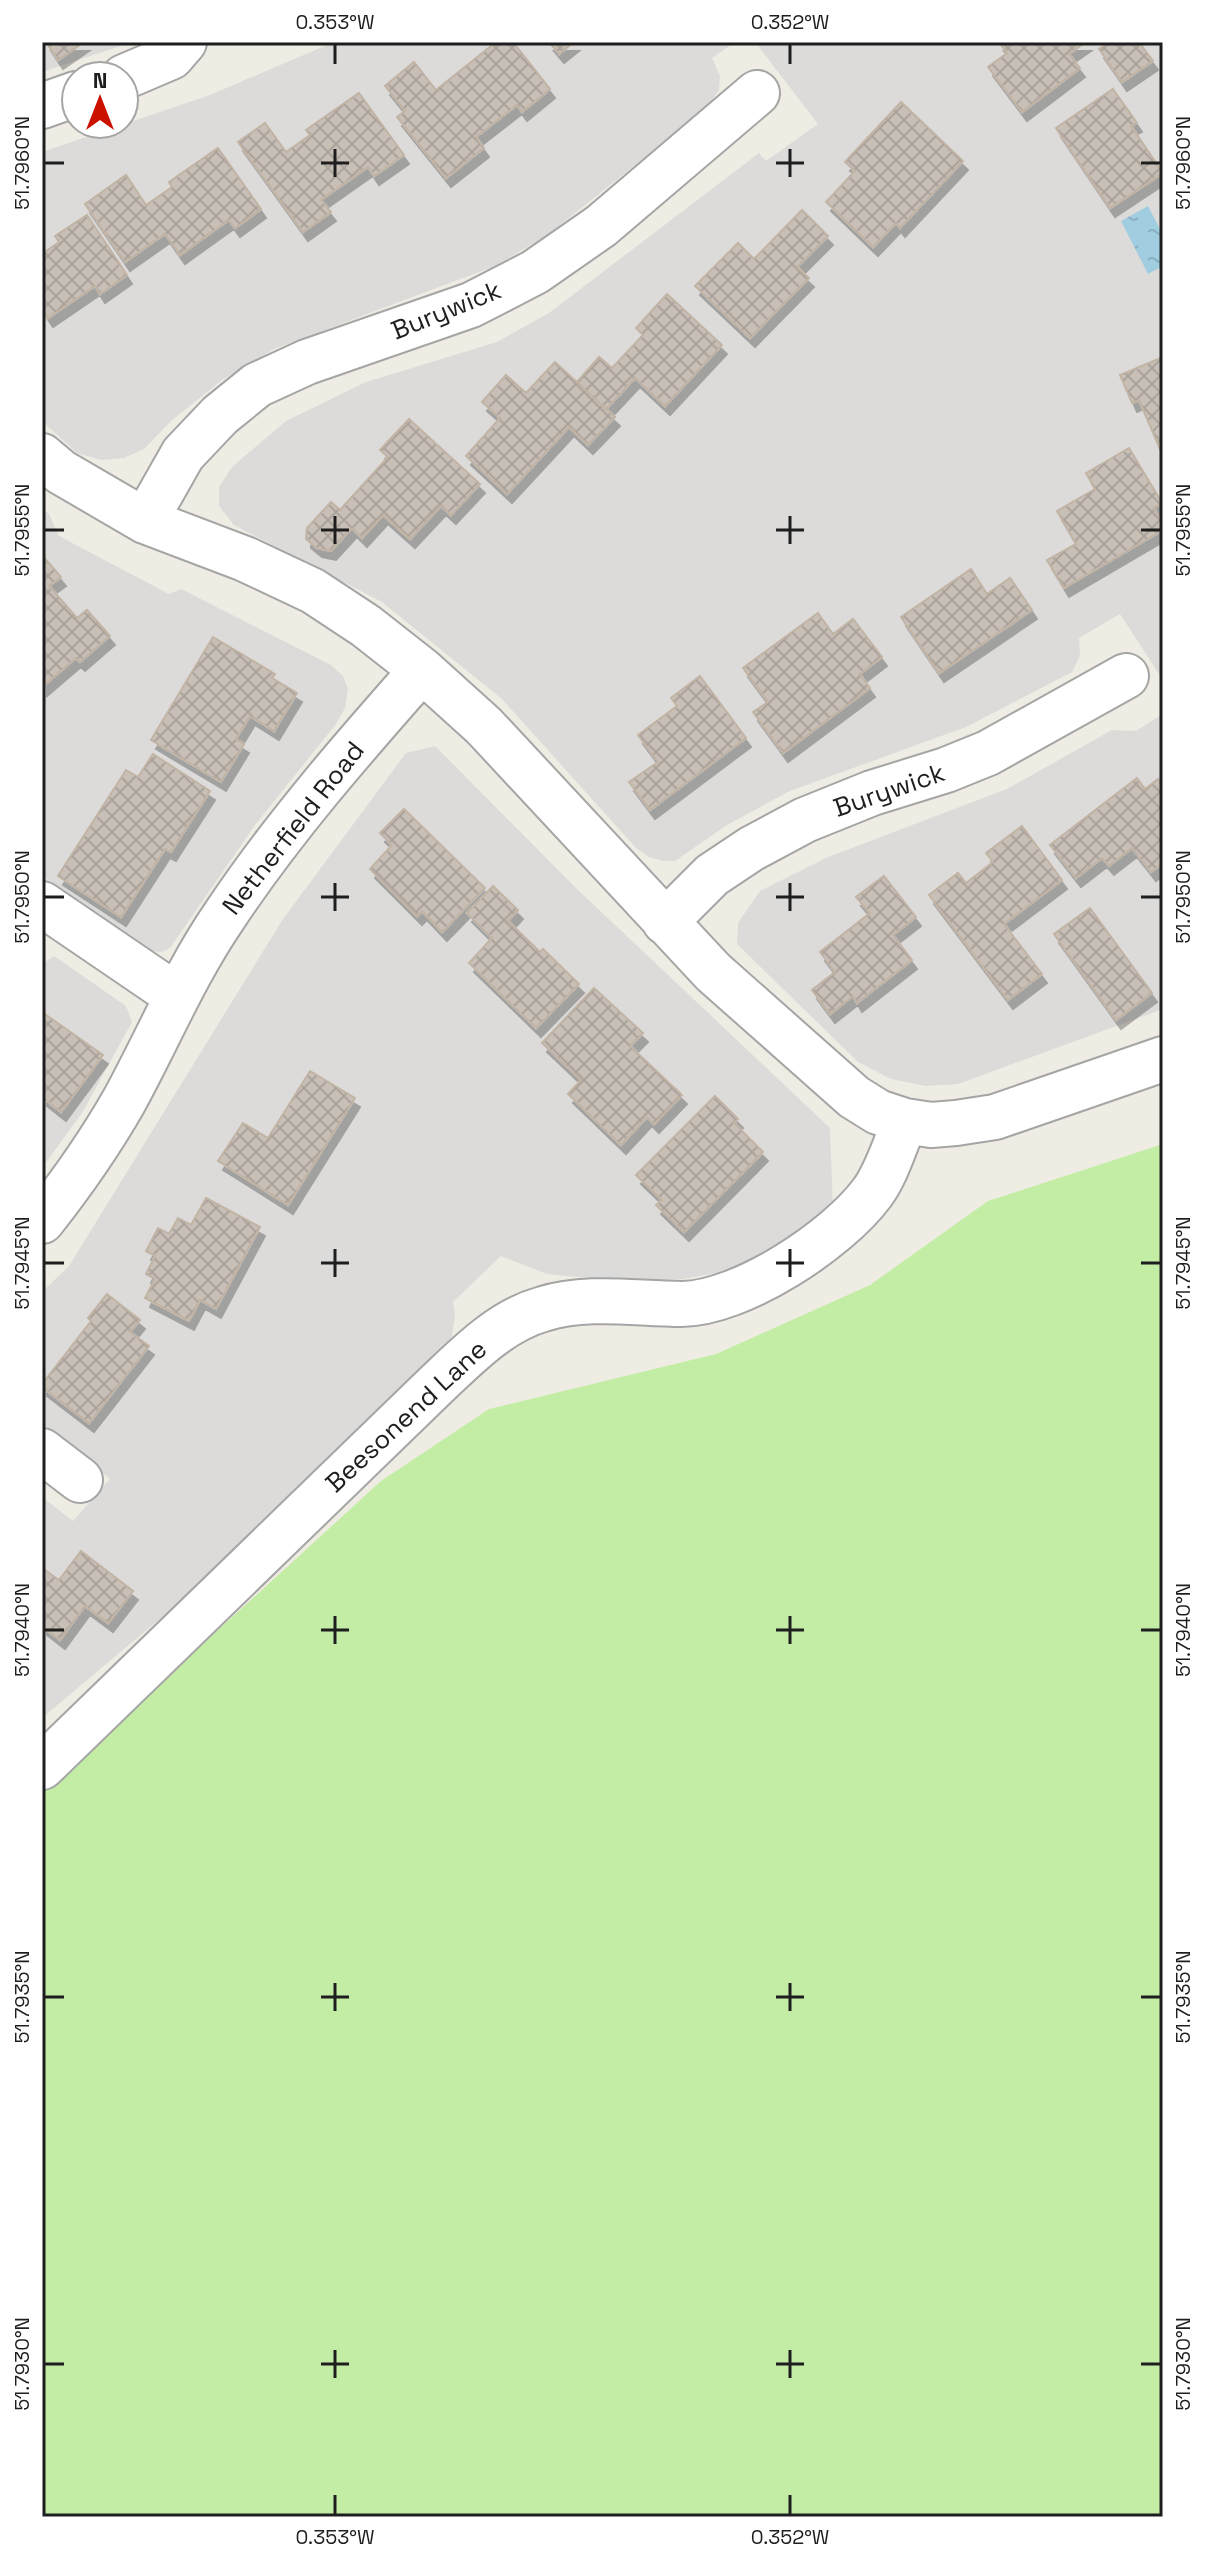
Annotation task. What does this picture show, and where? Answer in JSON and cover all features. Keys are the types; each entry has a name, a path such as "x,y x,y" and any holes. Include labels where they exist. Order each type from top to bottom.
{"street":[{"path":"140,70 171,57 184,42"},
{"name":"Burywick","path":"145,521 183,454 220,415 257,385 307,362 471,305 535,272 601,226 757,93"},
{"path":"42,456 61,472 145,521 245,559 313,591 366,626 422,670 484,726 713,972 854,1097 878,1112 931,1125 995,1117 1163,1059"},
{"name":"Netherfield Road","path":"42,1221 74,1180 123,1103 177,996 224,916 344,759 422,670"},
{"name":"Burywick","path":"665,922 712,875 751,849 805,820 988,753 1126,676"},
{"path":"42,904 177,996"},
{"name":"Beesonend Lane","path":"42,1767 444,1377 502,1328 542,1309 589,1300 686,1304 723,1296 769,1275 832,1236 854,1216 875,1190 905,1121"},
{"path":"42,1451 80,1480"}],"shaded area":[{"path":"42,42 133,42 78,60 60,60 60,66 42,72"},
{"path":"334,42 735,42 712,58 720,76 719,90 704,110 546,236 495,266 274,349 222,380 171,421 144,449 124,458 101,460 77,453 42,421 42,152 77,140 140,140 140,119 210,95"},
{"path":"755,42 1163,42 1163,680 1120,614 1079,638 1080,656 1072,672 966,727 790,791 727,825 675,861 663,861 649,857 636,848 502,699 382,602 234,525 219,506 219,487 232,467 286,421 366,382 497,342 549,313 759,153 766,161 818,124"},
{"path":"42,509 49,514 59,536 169,594 181,589 331,665 343,676 348,689 345,708 336,724 255,825 170,948 162,952 147,951 42,876"},
{"path":"1163,714 1163,1009 958,1084 926,1086 891,1079 858,1062 737,944 738,923 760,891 828,857 1007,789 1112,730 1136,731"},
{"path":"435,746 577,889 830,1128 833,1211 729,1271 682,1279 631,1282 547,1274 501,1256 453,1302 455,1315 450,1348 200,1585 42,1718 42,1497 73,1521 110,1479 42,1423 42,1292 69,1266 283,919 406,753"},
{"path":"54,956 126,1006 132,1022 82,1113 42,1168 42,964"}],"green space":[{"path":"1163,1144 1163,2517 42,2517 42,1791 381,1481 489,1409 716,1354 870,1285 988,1201"}],"water":[{"path":"1148,206 1163,235 1163,266 1148,274 1121,221"}],"building":[{"path":"46,42 84,42 58,60"},
{"path":"496,42 513,42 550,89 522,112 517,105 476,137 484,148 446,178 397,117 405,111 385,86 414,62 436,90"},
{"path":"549,42 574,42 559,54"},
{"path":"999,42 1086,42 1069,54 1080,68 1022,112 988,67 1007,53"},
{"path":"1109,42 1139,42 1153,61 1122,82 1099,49"},
{"path":"1113,89 1137,123 1131,126 1163,173 1110,208 1056,128"},
{"path":"359,93 404,155 374,176 368,167 321,200 331,212 303,232 238,142 265,123 286,152 310,135 306,130"},
{"path":"901,102 963,161 900,228 896,223 873,247 826,202 855,171 845,162"},
{"path":"218,148 261,209 235,228 229,220 180,255 165,234 125,262 85,204 126,175 146,205 172,187 169,182"},
{"path":"802,210 828,236 797,267 809,278 750,338 695,286 738,243 754,259"},
{"path":"87,215 127,275 100,294 95,286 48,318 42,309 42,254 59,242 55,236"},
{"path":"667,294 722,345 665,406 635,378 606,409 577,382 599,357 612,368 643,335 636,328"},
{"path":"1163,357 1162,454 1139,400 1132,403 1120,375"},
{"path":"555,362 615,417 588,445 569,427 507,494 466,456 500,418 482,402 506,375 526,393"},
{"path":"409,419 480,484 451,515 441,506 410,539 383,515 362,538 352,528 331,551 317,548 306,539 307,528 331,502 340,510 388,457 380,450"},
{"path":"1129,448 1162,503 1154,508 1163,530 1064,588 1047,560 1076,544 1057,511 1095,489 1086,473"},
{"path":"42,555 61,577 49,586 77,618 87,610 110,636 80,662 76,658 42,687"},
{"path":"971,569 987,594 1010,578 1032,610 939,673 901,617"},
{"path":"818,613 833,634 853,619 882,657 860,674 870,688 783,753 753,712 768,702 743,668"},
{"path":"213,637 275,674 272,678 297,693 274,731 250,716 236,739 244,744 221,782 151,740"},
{"path":"700,676 746,738 650,810 629,782 658,762 638,735 677,706 671,698"},
{"path":"153,754 210,791 171,852 165,849 121,917 58,876 126,770 138,777"},
{"path":"1137,778 1145,789 1158,779 1163,786 1163,863 1151,872 1132,848 1109,866 1102,858 1076,878 1050,845"},
{"path":"404,809 485,888 442,932 422,911 417,916 370,869 392,845 380,833"},
{"path":"1022,826 1062,880 1004,924 1042,974 1008,1000 929,895 958,873 966,883 993,862 986,853"},
{"path":"884,876 916,917 893,935 912,960 857,1003 853,996 830,1014 812,990 835,972 820,952 870,913 856,897"},
{"path":"493,886 518,910 508,921 579,984 536,1028 469,963 492,938 467,913"},
{"path":"1090,908 1152,993 1116,1020 1054,934"},
{"path":"594,988 643,1033 630,1046 682,1095 654,1124 647,1117 621,1145 568,1094 581,1080 542,1043"},
{"path":"42,1012 103,1055 61,1112 42,1097"},
{"path":"310,1071 355,1098 288,1205 218,1161 243,1123 268,1138"},
{"path":"715,1096 738,1119 734,1123 763,1152 684,1232 656,1205 662,1200 636,1175"},
{"path":"206,1198 260,1227 216,1309 200,1300 189,1321 145,1298 155,1279 146,1274 155,1256 146,1251 158,1228 169,1234 178,1218 191,1225"},
{"path":"107,1294 140,1320 130,1332 149,1346 89,1423 42,1384 91,1321 88,1318"},
{"path":"81,1551 133,1591 108,1623 85,1606 60,1640 42,1626 42,1568 59,1580"}]}
